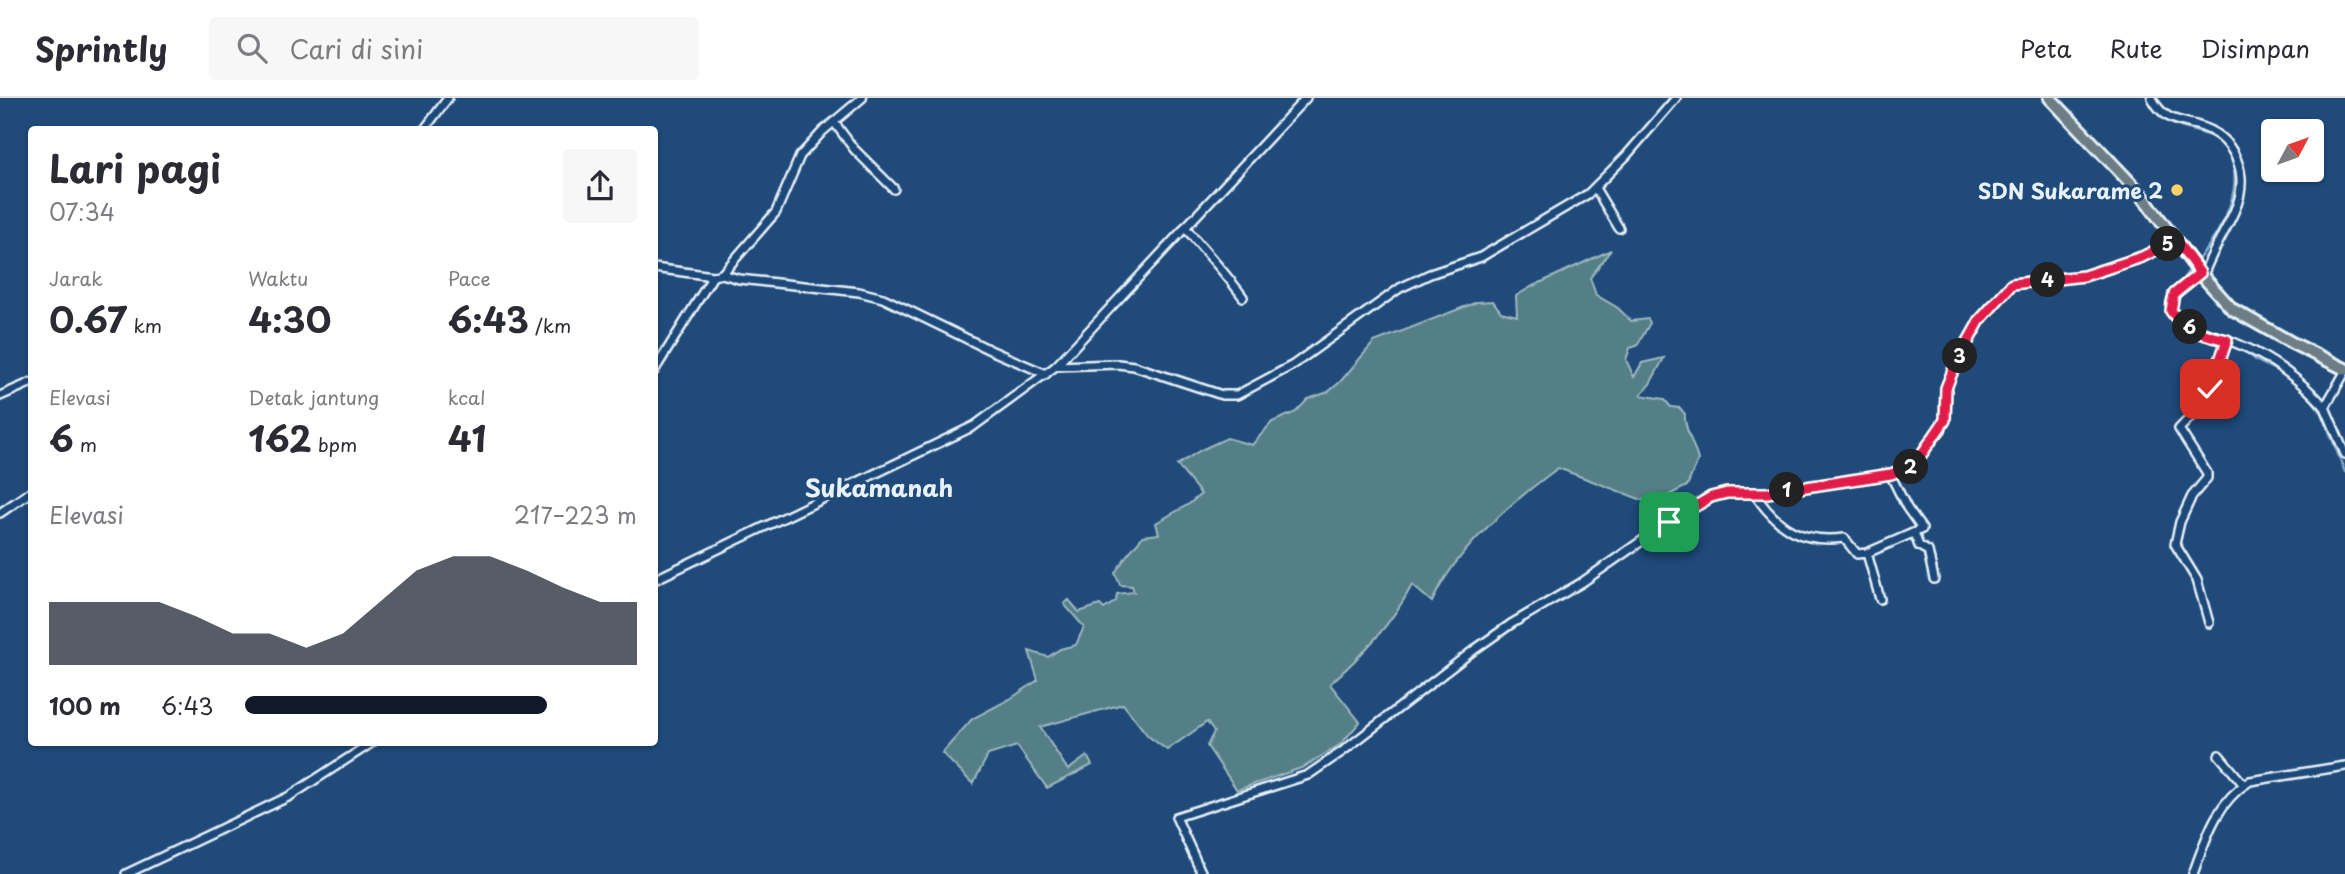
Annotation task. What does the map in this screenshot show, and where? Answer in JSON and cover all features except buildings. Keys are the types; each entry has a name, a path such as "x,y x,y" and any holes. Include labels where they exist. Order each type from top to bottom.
{"main road":[{"path":"2050,98 2141,194 2200,273 2232,309 2292,344 2345,370"}],"street":[{"path":"427,126 448,98"},
{"path":"723,274 776,212 800,156 862,98"},
{"path":"658,578 974,426 1046,374 1306,98"},
{"path":"1056,366 1134,366 1222,396 1237,395 1293,365 1399,288 1430,274 1481,257 1595,188 1676,98"},
{"path":"2152,98 2170,119 2211,130 2225,139 2239,166 2235,211 2200,273 2174,294 2171,311 2179,320 2199,332 2227,341 2269,361 2308,390 2325,407 2345,454"},
{"path":"834,122 854,149 894,189"},
{"path":"1595,188 1619,228"},
{"path":"1185,227 1243,297"},
{"path":"1202,874 1176,817 1308,775 1511,624 1581,583 1669,522 1711,497 1727,493 1767,493 1891,474 1910,467 1941,430 1945,420 1946,388 1956,363 1980,320 2012,284 2084,276 2142,257 2176,240"},
{"path":"658,269 713,276 723,274 757,281 859,292 883,298 1046,374"},
{"path":"658,365 713,276"},
{"path":"2209,623 2197,580 2175,544 2180,522 2192,496 2207,478 2207,473 2179,429 2204,403 2227,341"},
{"path":"2325,407 2345,370"},
{"path":"0,396 28,384"},
{"path":"1754,493 1765,509 1790,530 1822,540 1844,538 1857,554 1867,553 1922,527 1907,508 1891,474"},
{"path":"0,513 28,494"},
{"path":"1914,533 1919,546 1928,551 1934,579"},
{"path":"1867,553 1880,599"},
{"path":"126,874 290,796 367,746"},
{"path":"2219,755 2244,785"},
{"path":"2193,874 2218,811 2228,798 2244,785 2265,778 2345,766"}],"green space":[{"path":"1611,250 1590,278 1596,295 1618,308 1631,321 1648,319 1650,323 1637,346 1630,348 1626,360 1634,377 1642,363 1664,358 1650,384 1640,395 1664,399 1671,407 1680,408 1685,414 1687,430 1698,460 1687,486 1663,498 1642,500 1558,468 1504,511 1470,545 1442,583 1432,602 1412,585 1376,638 1330,684 1360,722 1341,744 1304,767 1237,790 1207,746 1214,732 1207,722 1167,750 1148,736 1123,704 1040,727 1068,770 1087,756 1092,765 1047,788 1017,746 988,755 973,784 942,753 972,719 1010,699 1038,680 1029,651 1048,657 1060,649 1076,645 1084,627 1064,604 1069,600 1079,612 1100,605 1104,609 1116,601 1117,594 1134,592 1132,586 1120,585 1115,573 1127,555 1143,536 1159,534 1156,523 1201,494 1177,465 1227,438 1252,445 1272,422 1296,412 1308,399 1328,392 1340,382 1374,342 1477,302 1493,301 1501,312 1517,316 1516,296"}],"waterway":[{"path":"2155,110 2175,125 2217,139"},
{"path":"2196,262 2215,237 2230,207 2234,191 2232,160 2224,146"},
{"path":"2174,290 2192,267"},
{"path":"2174,320 2198,339 2242,349 2257,361 2285,375"},
{"path":"2306,393 2322,413 2345,472"}],"place":[{"name":"SDN Sukarame 2","path":"2177,190"}],"district":[{"name":"Sukamanah","path":"879,487"}],"route":[{"path":"1669,522 1711,497 1727,493 1767,493 1891,474 1910,467 1941,430 1946,413 1946,388 1956,363 1980,320 2014,282 2084,276 2142,257 2176,240 2200,273 2174,294 2171,311 2185,325 2212,337 2227,340 2210,389"}]}
